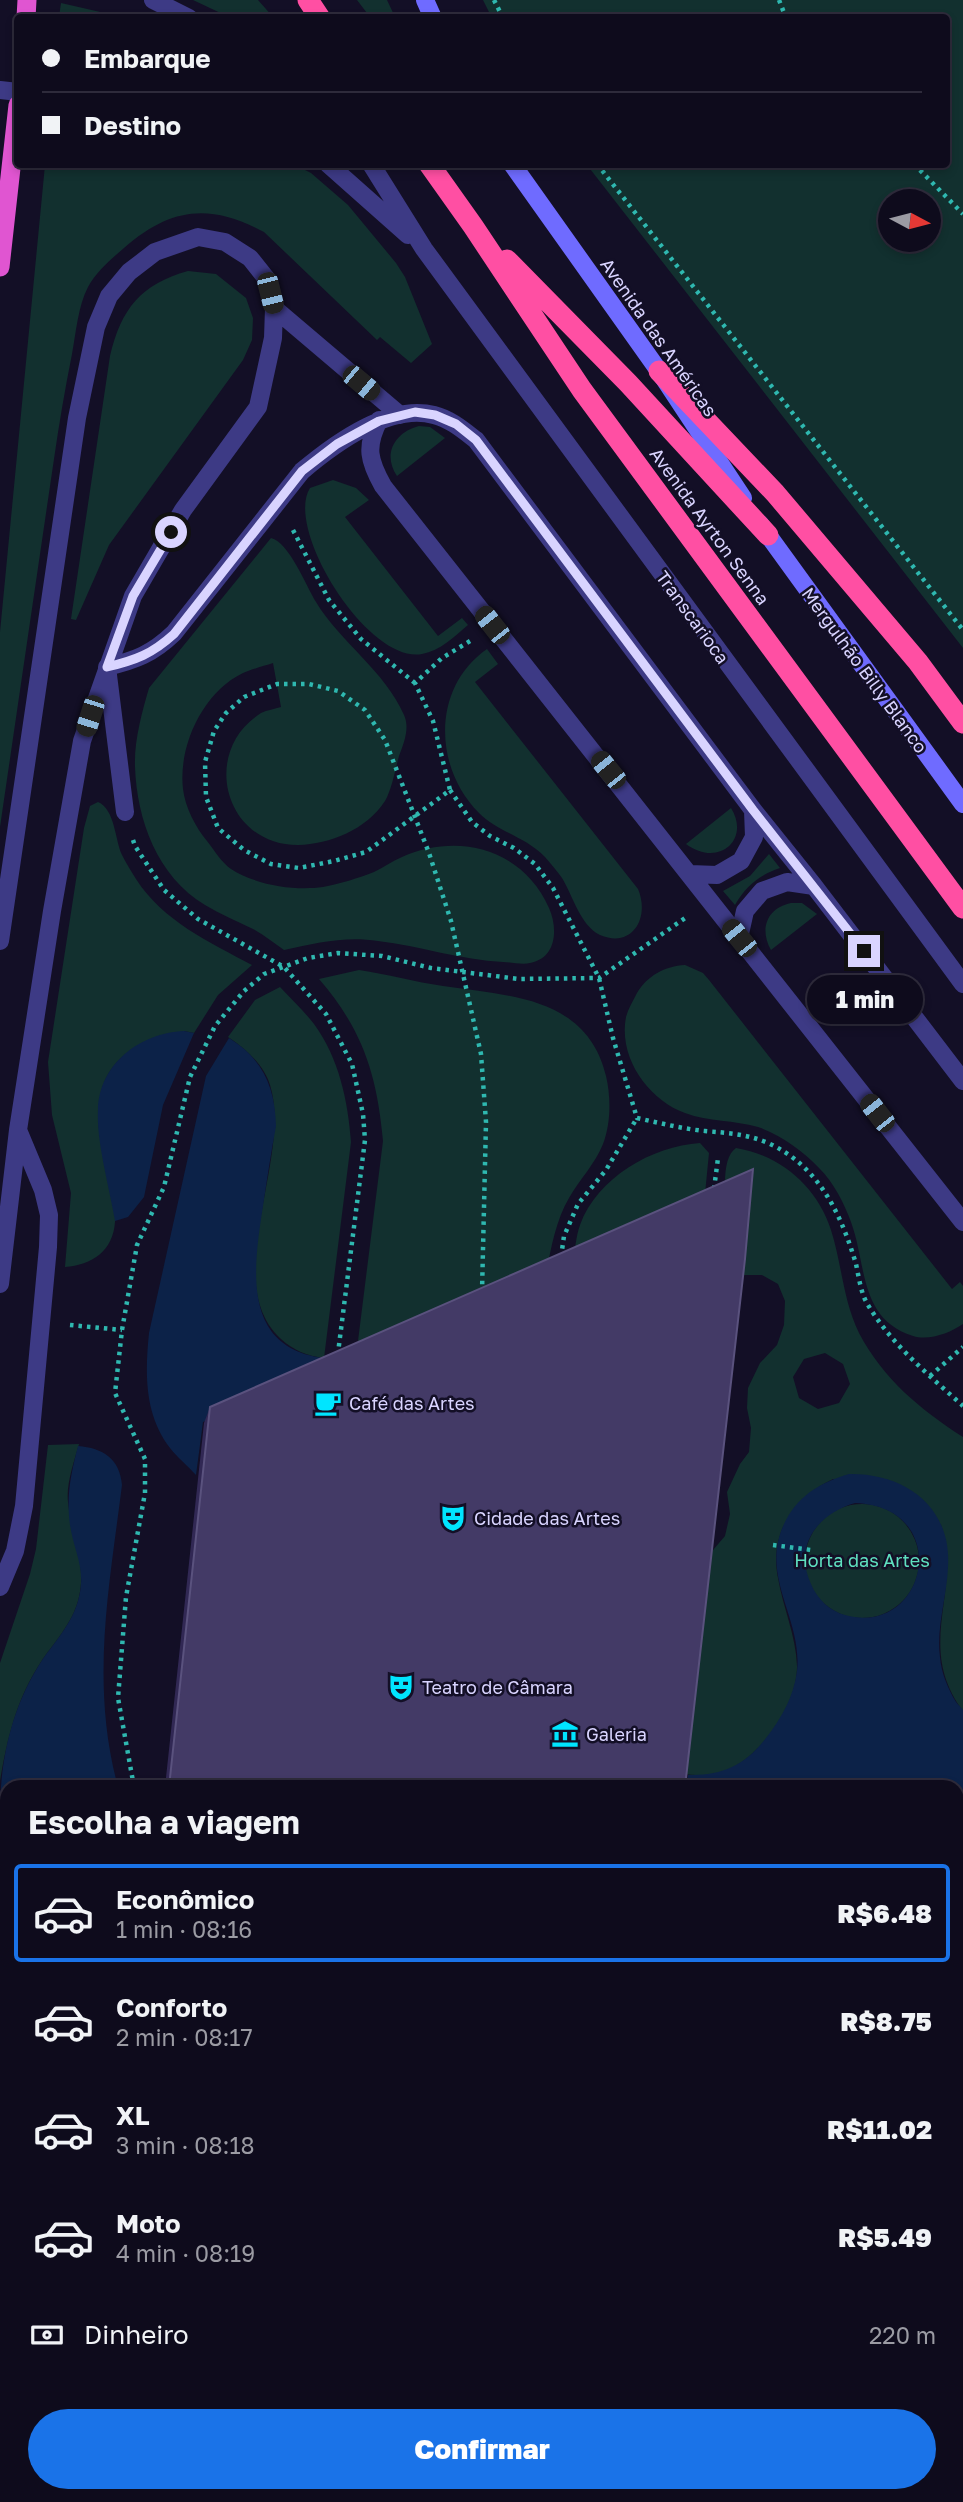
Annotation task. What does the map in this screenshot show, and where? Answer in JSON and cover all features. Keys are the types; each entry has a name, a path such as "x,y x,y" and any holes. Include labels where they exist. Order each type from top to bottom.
{"highway":[{"path":"0,267 14,141"},
{"name":"Avenida Ayrton Senna","path":"432,168 582,390 963,908"},
{"path":"473,226 628,383 768,535"},
{"path":"659,371 775,493 918,662 963,723"}],"main road":[{"name":"Avenida das Américas","path":"515,168 659,371 768,535"},
{"name":"Mergulhão Billy Blanco","path":"768,535 963,804"}],"lane":[{"path":"153,0 182,14"},
{"name":"Transcarioca","path":"333,168 424,249"},
{"name":"Transcarioca","path":"373,168 424,249 963,985"},
{"path":"0,941 77,418 96,327 109,296 128,272 155,252 198,237 225,242 250,258 266,278 274,308 273,338 258,407 183,510 133,596 82,741 18,1130 0,1284"},
{"path":"274,308 400,415"},
{"path":"107,667 132,661 155,651 174,634 302,471 337,444 379,421 415,412 435,415 456,424 476,440 753,810 963,1081"},
{"path":"379,421 371,436 369,450 374,470 383,486 963,1222"},
{"path":"107,667 125,811"},
{"path":"690,874 718,875 741,861 754,837 753,810"},
{"path":"739,938 745,911 762,891 787,882 814,886"},
{"path":"0,1587 15,1551 24,1506 49,1215 43,1190 18,1130"}],"path":[{"path":"600,168 963,630"},
{"path":"918,168 963,214"},
{"path":"302,548 329,600 361,639 415,683 433,721 450,790 472,822 535,864 553,888 599,978 613,1038 637,1118 606,1170 578,1204 564,1236 559,1268"},
{"path":"415,683 442,658 492,625"},
{"path":"450,790 366,852 299,868 271,864 244,850 218,828 206,797 205,762 214,731 226,713 244,697 277,684 309,684 338,691 365,710 385,740 440,887 460,958 481,1054 486,1122 482,1300"},
{"path":"125,811 135,846 164,890 198,919 284,967 326,1014 352,1065 363,1114 365,1140 336,1365"},
{"path":"133,1780 118,1698 126,1597 145,1493 145,1459 115,1393 121,1330 137,1245 164,1187 190,1077 215,1026 244,991 264,974 308,958 338,953 382,956 430,968 519,979 599,978 688,916 707,898"},
{"path":"637,1118 704,1131 736,1133 769,1144 806,1167 821,1184 840,1217 865,1301 880,1325 898,1346 963,1406"},
{"path":"714,1192 718,1158"},
{"path":"41,1322 121,1330"},
{"path":"930,1376 963,1347"},
{"path":"773,1545 811,1550"}],"green space":[{"path":"193,0 258,0 270,14 223,14"},
{"path":"357,0 387,0 394,14 368,14"},
{"path":"483,0 963,0 963,648 589,168 950,168 950,14 490,14"},
{"path":"61,3 109,14 59,14"},
{"path":"45,168 301,168 311,173 348,205 396,263 405,277 432,344 411,363 380,337 377,340 264,232 226,216 191,214 175,217 141,234 99,271 91,281 82,303 56,446 0,827 0,632"},
{"path":"188,271 216,274 246,298 253,318 252,340 243,360 109,545 76,620 71,619 110,356 115,339 127,312 146,291 172,276"},
{"path":"419,426 430,427 445,438 397,476 391,460 393,445 403,433"},
{"path":"333,480 356,488 369,500 345,517 438,636 462,618 468,625 435,650 422,654 401,651 378,638 356,617 336,590 309,533 305,507 310,488"},
{"path":"271,538 284,547 326,617 386,684 396,699 406,720 404,741 385,801 368,820 346,834 322,842 298,845 273,841 252,830 238,813 229,793 226,771 231,750 242,730 261,713 281,707 273,663 243,673 216,693 196,722 189,738 183,789 199,830 231,869 263,883 288,887 312,888 342,883 374,872 398,859 445,846 487,851 506,859 523,872 538,888 549,908 554,924 553,941 546,955 539,960 524,964 487,961 394,943 354,939 284,950 265,936 205,905 188,893 162,863 145,826 135,767 137,737 149,688"},
{"path":"487,649 498,664 475,682 638,889 642,910 640,920 630,934 622,938 600,935 593,930 582,917 562,878 545,857 479,813 464,794 453,773 445,728 448,705 456,684 469,665"},
{"path":"98,802 108,811 122,855 136,879 159,907 188,929 252,965 218,995 194,1033 184,1031 132,1051 120,1059 109,1073 102,1089 99,1124 115,1216 113,1232 110,1241 99,1255 84,1263 65,1267 71,1193 52,1115 48,1062 84,828 90,806"},
{"path":"731,808 737,830 728,847 720,852 709,853 698,851 686,844"},
{"path":"769,854 780,868 754,882 735,905 723,891 750,876"},
{"path":"791,903 802,903 817,914 771,950 766,934 768,920 776,910"},
{"path":"685,965 703,973 709,980 952,1289 960,1282 963,1286 963,1324 946,1333 926,1338 895,1328 874,1304 863,1273 851,1222 842,1201 813,1162 791,1144 767,1130 685,1113 672,1107 648,1088 639,1076 627,1047 626,1017 637,993 651,977 664,970"},
{"path":"359,970 518,998 563,1015 582,1030 596,1050 606,1076 609,1110 608,1127 600,1151 561,1215 554,1234 546,1274 356,1357 383,1141 377,1095 365,1054 347,1017 319,979"},
{"path":"280,987 314,1024 330,1051 341,1080 350,1127 351,1142 324,1358 301,1352 281,1339 263,1314 256,1285 256,1253 273,1148 274,1115 270,1085 259,1064 228,1037 255,1000"},
{"path":"700,1143 709,1153 704,1204 573,1262 579,1229 588,1208 613,1179 645,1158 663,1150"},
{"path":"736,1148 752,1152 782,1165 806,1187 825,1214 835,1243 849,1308 869,1350 904,1392 932,1416 963,1437 963,1711 949,1687 942,1663 940,1641 947,1573 941,1525 833,1479 807,1496 796,1507 781,1532 777,1546 778,1578 797,1666 791,1698 773,1730 748,1758 720,1773 691,1775 682,1774 707,1557 725,1536 730,1514 727,1492 740,1464 749,1452 751,1428 747,1408 748,1388 760,1363 777,1345 784,1325 785,1301 778,1284 762,1275 739,1275 725,1189 729,1157","holes":["825,1353 843,1364 850,1384 839,1403 818,1409 799,1398 793,1377 804,1359"]},
{"path":"79,1444 68,1495 80,1561 81,1585 76,1607 67,1625 39,1665 18,1707 0,1780 0,1663 36,1549 48,1445"},
{"name":"Horta das Artes","path":"862,1504 884,1508 902,1521 915,1539 919,1561 915,1583 902,1601 884,1614 862,1618 840,1614 822,1601 809,1583 805,1561 809,1539 822,1521 840,1508"}],"water":[{"path":"184,1031 194,1033 163,1105 144,1197 128,1217 115,1221 99,1136 100,1093 114,1065 125,1054 152,1038"},
{"path":"229,1038 259,1065 270,1087 275,1112 276,1126 257,1253 256,1277 265,1321 278,1338 297,1351 324,1358 321,1370 203,1422 196,1475 170,1448 155,1421 148,1393 149,1333 206,1076"},
{"path":"78,1446 95,1449 109,1456 121,1476 108,1599 104,1673 105,1711 117,1780 2,1780 9,1736 21,1700 39,1665 72,1616 79,1597 80,1569 70,1525 71,1475"},
{"path":"849,1474 889,1480 906,1487 921,1498 942,1527 947,1546 948,1567 939,1646 942,1669 948,1686 963,1710 963,1780 687,1780 688,1775 722,1771 750,1756 772,1731 786,1707 797,1671 797,1651 778,1578 778,1540 786,1520 798,1503 821,1485","holes":["855,1503 887,1510 907,1525 917,1546 918,1569 911,1591 895,1608 873,1617 845,1615 834,1611 817,1595 806,1570 805,1556 812,1533 830,1515"]}],"building":[{"name":"Cidade das Artes","path":"753,1169 686,1780 170,1780 210,1407"}],"place":[{"name":"Café das Artes","path":"328,1403"},
{"name":"Cidade das Artes","path":"453,1518"},
{"name":"Teatro de Câmara","path":"401,1687"},
{"name":"Galeria","path":"565,1734"}],"route":[{"path":"171,532 133,596 107,667 132,661 155,651 174,634 302,471 337,444 379,421 415,412 435,415 456,424 476,440 753,810 864,951"}]}
